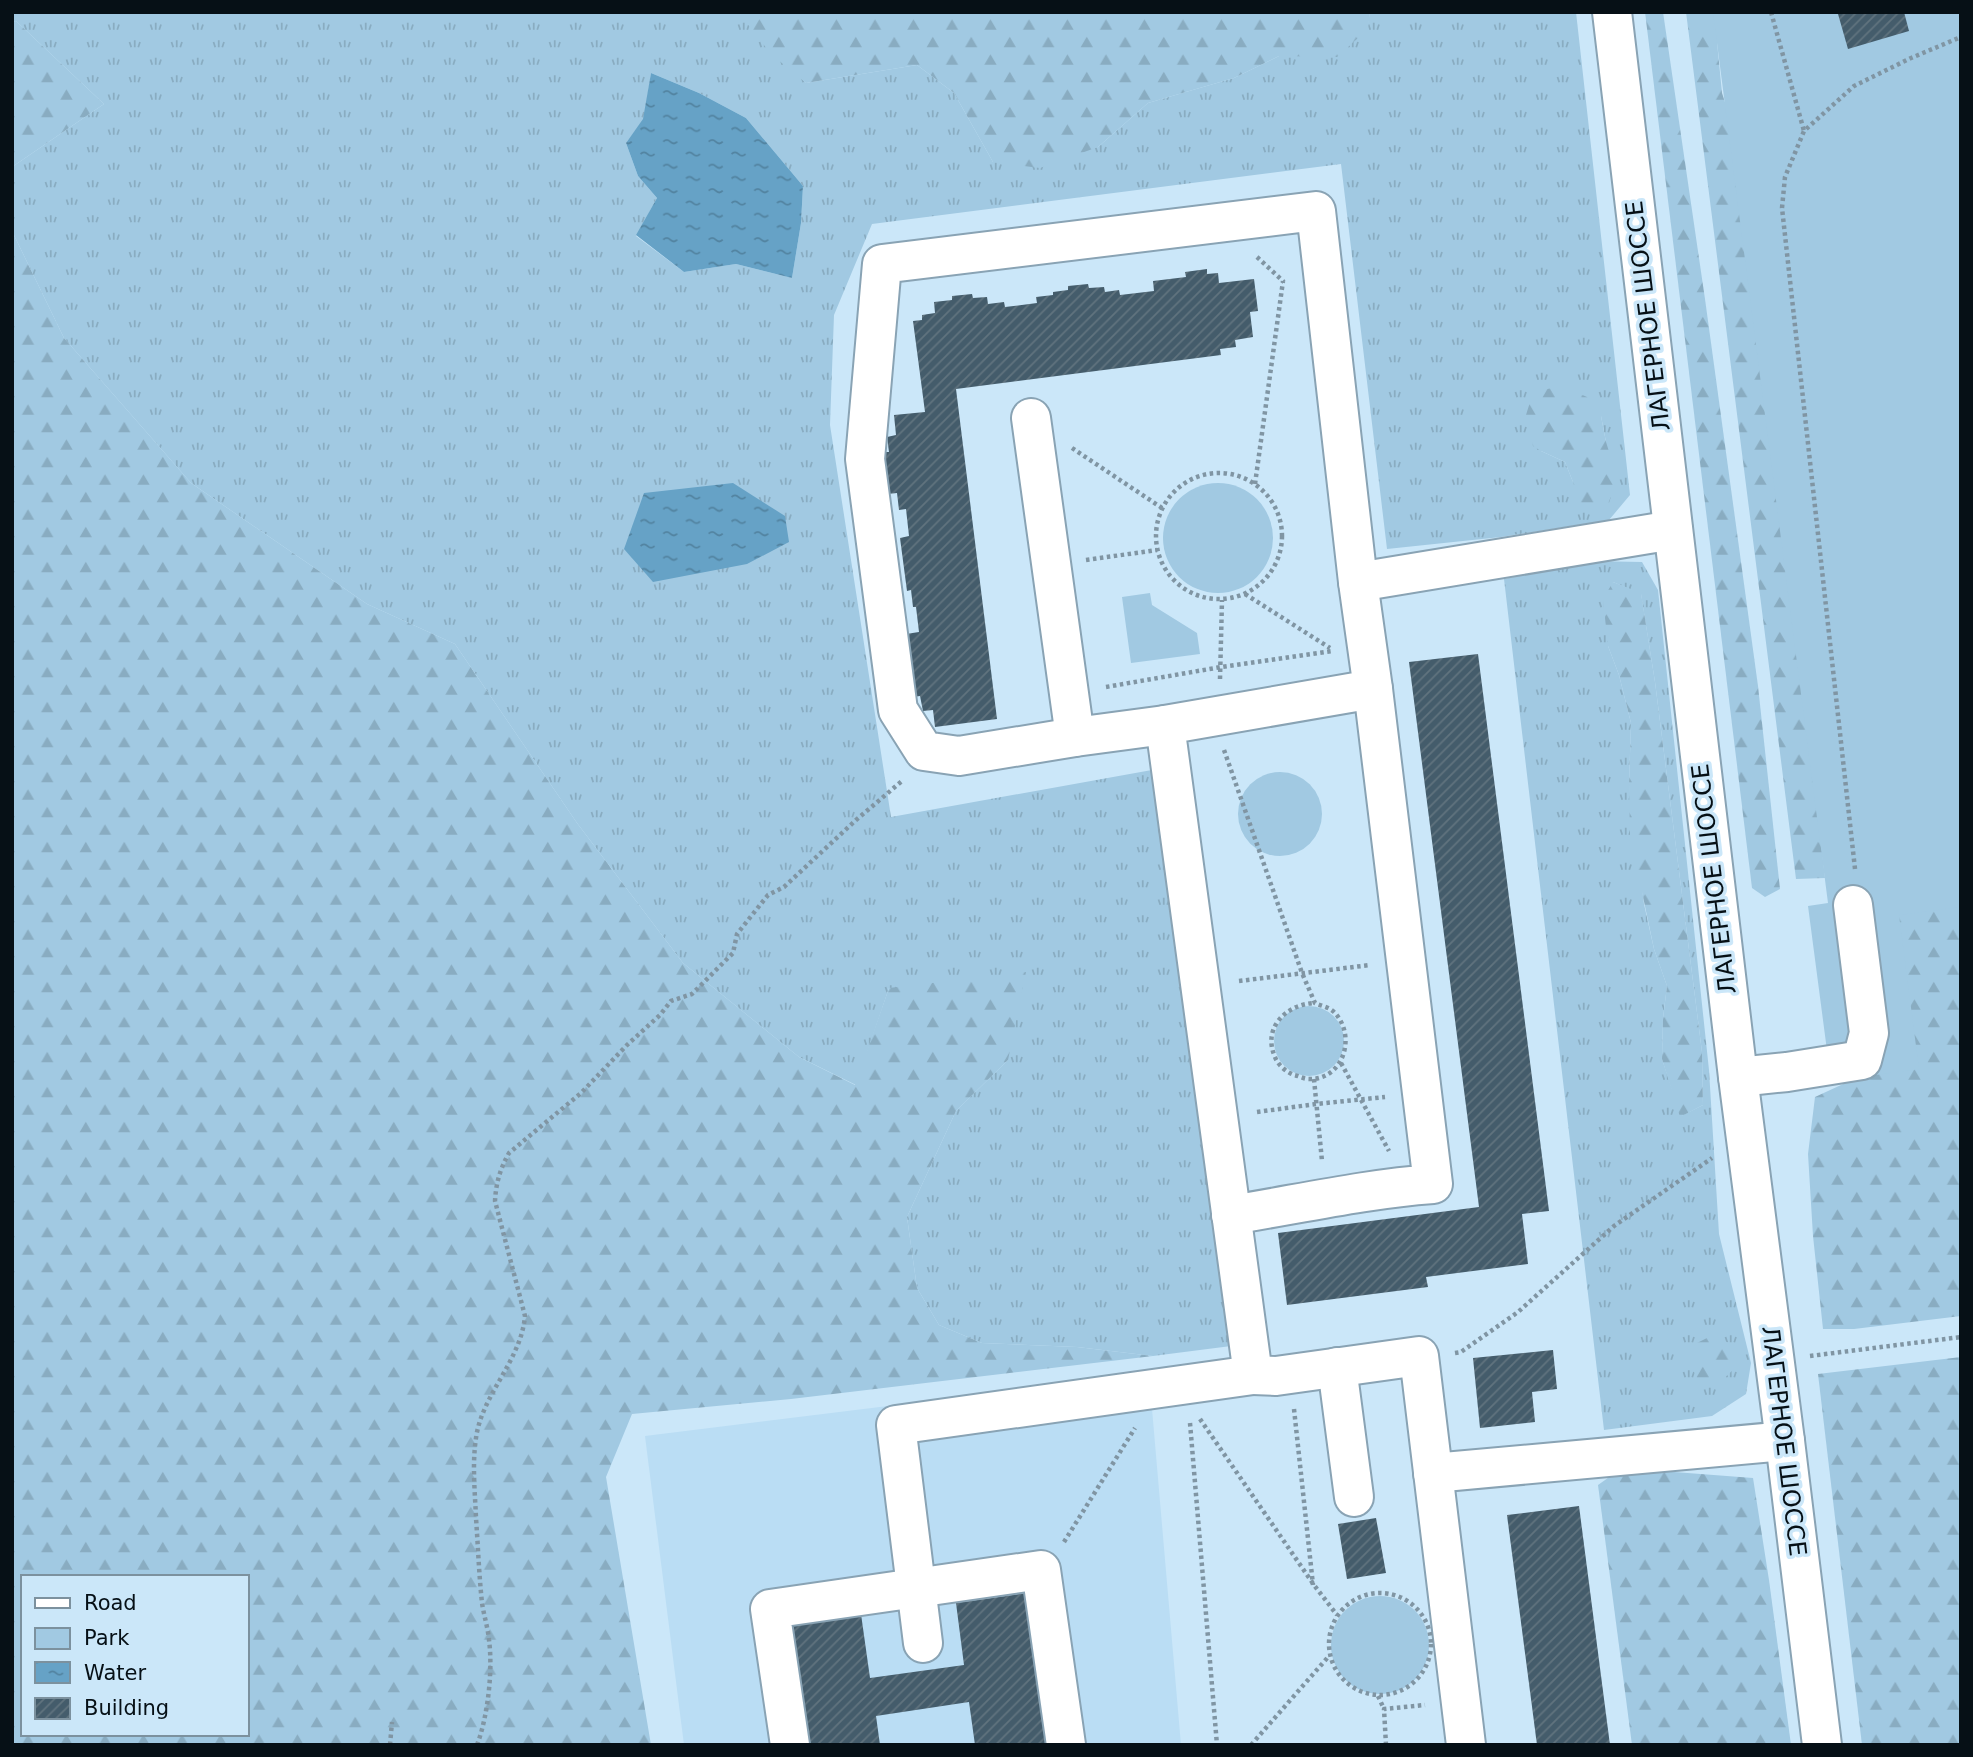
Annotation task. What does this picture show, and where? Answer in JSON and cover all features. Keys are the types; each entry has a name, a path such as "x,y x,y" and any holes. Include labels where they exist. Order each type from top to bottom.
{"street":[{"name":"ЛАГЕРНОЕ ШОССЕ","path":"1612,12 1738,1077 1822,1745"},
{"path":"1231,1215 1326,1198 1433,1185 1407,961 1373,689 1358,582 1316,211 882,264 865,459 898,710 924,751 959,756 1165,725 1373,689"},
{"path":"1031,418 1075,737"},
{"path":"1358,582 1470,552 1673,530"},
{"path":"1165,725 1231,1215 1271,1374"},
{"path":"1738,1077 1862,1060 1869,1033 1853,905"},
{"path":"923,1643 896,1425 1146,1389 1187,1392 1271,1374 1419,1356 1466,1745"},
{"path":"1337,1367 1354,1497"},
{"path":"1433,1473 1785,1441"},
{"path":"790,1745 770,1609 1041,1570 1066,1745"}],"path":[{"path":"1771,12 1804,131"},
{"path":"1853,905 1856,875 1782,208 1785,177 1804,131 1854,86 1961,37"},
{"path":"1221,223 1283,281 1328,318"},
{"path":"1255,484 1283,281"},
{"path":"1031,418 1162,508"},
{"path":"1230,474 1255,484 1271,500 1280,520 1282,542 1276,563 1263,581 1245,594 1222,600 1200,597 1180,587 1165,570 1157,550 1156,529 1162,508 1179,487 1203,475 1230,474"},
{"path":"1051,565 1157,550"},
{"path":"1069,693 1334,651 1245,594"},
{"path":"1222,600 1220,740 1314,1003"},
{"path":"477,1745 491,1671 478,1552 473,1474 475,1438 481,1415 524,1331 525,1316 495,1201 496,1182 502,1166 509,1153 581,1093 671,1001 692,994 733,953 737,934 768,894 784,887 856,820 913,772 924,751"},
{"path":"1239,981 1407,961"},
{"path":"1305,1003 1314,1003 1335,1013 1345,1029 1347,1045 1341,1063 1327,1075 1307,1079 1288,1073 1276,1060 1271,1039 1277,1021 1286,1011 1305,1003"},
{"path":"1341,1063 1409,1186"},
{"path":"1314,1079 1326,1198"},
{"path":"1257,1112 1422,1091"},
{"path":"1419,1356 1461,1352 1518,1312 1614,1226 1709,1159 1747,1147"},
{"path":"1775,1361 1961,1337"},
{"path":"1271,1374 1314,1586"},
{"path":"1041,1570 1053,1560 1148,1408 1146,1389"},
{"path":"1187,1392 1314,1586 1337,1615"},
{"path":"1187,1392 1217,1745"},
{"path":"1375,1593 1398,1596 1416,1607 1428,1624 1432,1644 1427,1664 1416,1682 1398,1693 1378,1696 1356,1690 1339,1676 1329,1656 1329,1635 1337,1615 1353,1600 1375,1593"},
{"path":"1251,1745 1329,1656"},
{"path":"1378,1696 1384,1709 1386,1745"},
{"path":"1384,1709 1461,1701"},
{"path":"390,1745 392,1722"}],"shaded area":[{"path":"1149,1374 1181,1745 684,1745 645,1436"}],"green space":[{"path":"12,12 738,12 806,83 917,65 954,93 993,162 1098,147 1148,103 1234,78 1279,56 1337,56 1367,29 1370,12 1576,12 1630,495 1609,520 1501,537 1387,549 1341,164 872,224 834,315 830,425 891,817 1163,768 1239,1345 1153,1356 1077,1347 982,1343 939,1325 917,1288 907,1217 956,1111 1008,1060 889,988 856,1085 799,1057 683,963 577,823 455,644 367,604 191,483 64,338 12,231 12,167 104,104 16,21 12,22","holes":["651,73 699,93 746,118 803,186 801,223 792,278 736,264 684,272 636,236 657,198 638,176 626,143 644,119","1601,416 1606,442 1573,482 1565,462 1541,451"]},
{"path":"738,12 1370,12 1368,29 1337,57 1279,56 1234,78 1148,103 1098,147 1040,168 993,162 954,93 917,65 806,83 771,54"},
{"path":"1645,12 1663,12 1758,686 1780,889 1765,897 1752,888"},
{"path":"1686,12 1726,12 1717,42 1722,93 1744,161 1825,878 1796,879"},
{"path":"1713,12 1961,12 1961,907 1899,915 1919,1069 1831,1081 1808,906 1828,903"},
{"path":"16,21 104,104 12,167 12,22"},
{"path":"12,231 64,338 191,483 367,604 455,644 577,823 683,963 799,1057 855,1085 889,988 1026,972 1008,1060 956,1111 907,1217 917,1288 939,1325 982,1343 1077,1347 1153,1356 791,1399 632,1414 606,1477 651,1745 12,1745"},
{"path":"1562,386 1587,397 1601,416 1618,480 1607,506 1581,509 1565,462 1533,446 1526,415 1533,392"},
{"path":"1218,483 1239,487 1257,499 1269,517 1273,538 1269,559 1257,577 1239,589 1218,593 1197,589 1179,577 1167,559 1163,538 1167,517 1179,499 1197,487"},
{"path":"1591,561 1642,562 1658,590 1709,1070 1719,1234 1751,1363 1746,1394 1712,1416 1604,1430 1504,579","holes":["1613,582 1641,594 1655,682 1702,1052 1703,1105 1681,1116 1662,1059 1667,986 1654,949 1644,904 1629,785 1631,723 1619,675 1608,646"]},
{"path":"1613,582 1641,593 1655,682 1702,1052 1703,1105 1680,1117 1662,1059 1667,986 1654,949 1630,835 1631,723 1619,675 1608,646 1603,599"},
{"path":"1150,593 1152,605 1197,633 1200,654 1131,663 1122,597"},
{"path":"1272,772 1288,772 1304,779 1315,790 1322,806 1319,830 1310,844 1288,856 1272,856 1256,849 1245,838 1238,822 1238,806 1245,790 1256,779"},
{"path":"1961,791 1961,1316 1854,1329 1823,1329 1808,1154 1815,1097 1867,1073 1887,903"},
{"path":"1309,1006 1334,1016 1344,1041 1334,1066 1309,1076 1284,1066 1274,1041 1284,1016"},
{"path":"1715,1334 1731,1345 1736,1367 1715,1387 1700,1385 1690,1363 1695,1344"},
{"path":"1961,1357 1961,1745 1862,1745 1818,1374"},
{"path":"1622,1468 1753,1478 1791,1745 1632,1745 1598,1485"},
{"path":"1380,1596 1399,1600 1415,1610 1425,1626 1429,1645 1425,1664 1415,1680 1399,1690 1380,1694 1361,1690 1345,1680 1335,1664 1331,1645 1335,1626 1345,1610 1361,1600"}],"water":[{"path":"651,73 699,93 746,118 803,186 801,223 792,278 736,264 684,272 636,235 657,198 638,176 626,143 643,119"},
{"path":"733,483 785,516 789,542 747,564 653,582 624,549 644,493"}],"building":[{"path":"1904,12 1909,31 1848,49 1838,14"},
{"path":"1207,269 1207,274 1218,273 1219,283 1254,279 1258,311 1250,312 1253,337 1235,340 1236,347 1220,349 1221,355 956,389 997,719 935,727 933,710 923,711 920,696 913,697 906,634 919,632 916,607 913,607 911,590 907,591 900,538 909,536 906,509 899,510 897,493 888,494 883,452 889,452 887,437 896,435 894,415 925,412 913,321 922,320 922,315 935,313 934,302 952,300 952,296 972,294 973,298 987,297 988,304 1004,302 1005,307 1037,303 1036,297 1068,290 1068,286 1088,284 1089,288 1104,287 1105,292 1119,290 1120,295 1154,291 1153,281 1186,277 1185,272"},
{"path":"1478,654 1549,1211 1522,1214 1528,1264 1426,1277 1428,1287 1287,1305 1278,1233 1479,1207 1409,662"},
{"path":"1553,1350 1557,1389 1532,1392 1535,1422 1480,1428 1473,1358"},
{"path":"1579,1506 1610,1745 1537,1745 1507,1515"},
{"path":"1376,1518 1386,1573 1347,1579 1338,1524"},
{"path":"1026,1593 1047,1745 975,1745 969,1702 876,1716 880,1745 808,1745 791,1624 861,1614 870,1678 964,1665 956,1603"}]}
